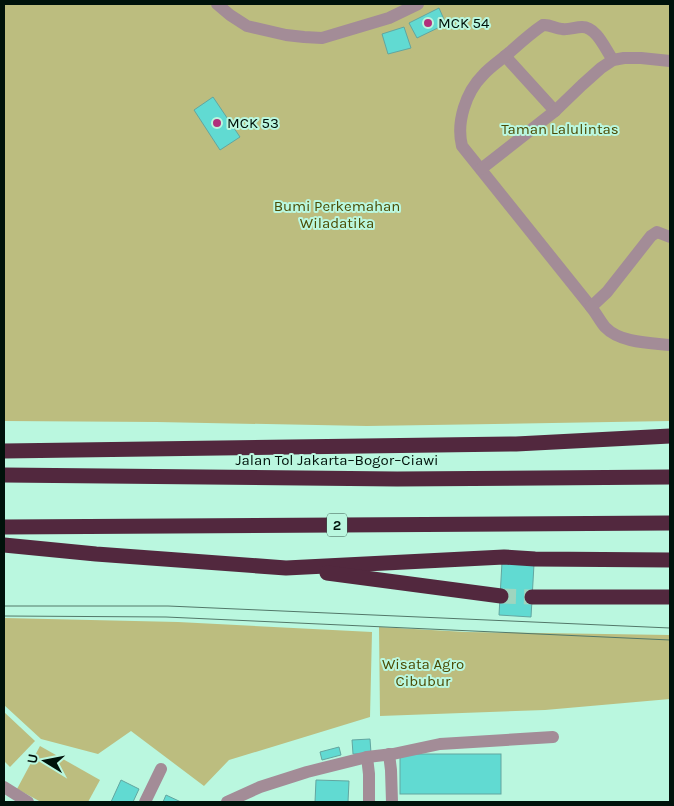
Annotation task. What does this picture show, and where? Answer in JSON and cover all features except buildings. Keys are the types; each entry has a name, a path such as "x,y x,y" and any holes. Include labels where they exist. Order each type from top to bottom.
{"highway":[{"path":"4,451 516,444 670,436"},
{"name":"Jalan Tol Jakarta–Bogor–Ciawi","path":"4,475 397,479 670,477"},
{"name":"2","path":"4,527 670,523"},
{"path":"4,544 96,554 286,568 500,596"},
{"path":"286,568 504,557 670,560"},
{"path":"532,597 670,597"}],"street":[{"path":"217,4 247,26 295,36 322,38 389,18 418,4"},
{"path":"613,60 591,29 581,27 562,29 545,25 538,28 483,75 471,89 460,124 460,138 462,146 592,307 606,328 620,337 670,345"},
{"path":"505,56 555,111"},
{"path":"481,169 555,111 582,85 613,60 641,58 670,60"},
{"path":"592,307 607,292 651,236 657,232 670,237"},
{"path":"227,802 270,784 367,757 440,744 553,737"},
{"path":"389,754 392,802"},
{"path":"367,757 369,802"},
{"path":"146,802 161,769"},
{"path":"4,787 28,802"}],"green space":[{"name":"Bumi Perkemahan Wiladatika","path":"4,4 670,4 670,421 367,426 4,421"},
{"path":"4,618 178,622 372,632 370,717 229,760 204,786 131,731 98,754 41,739 4,705"},
{"name":"Wisata Agro Cibubur","path":"379,627 466,632 670,635 670,699 545,710 380,716"},
{"path":"4,712 35,741 10,767 4,761"},
{"path":"40,746 100,780 88,802 41,802 17,789"}],"tunnel":[{"path":"501,596 532,597"}],"tram line":[{"path":"4,606 168,606 670,628"},
{"path":"4,616 166,617 670,640"}],"place":[{"name":"MCK 54","path":"428,23"},
{"name":"MCK 53","path":"217,123"}],"park label":[{"name":"Taman Lalulintas","path":"560,129"}]}
